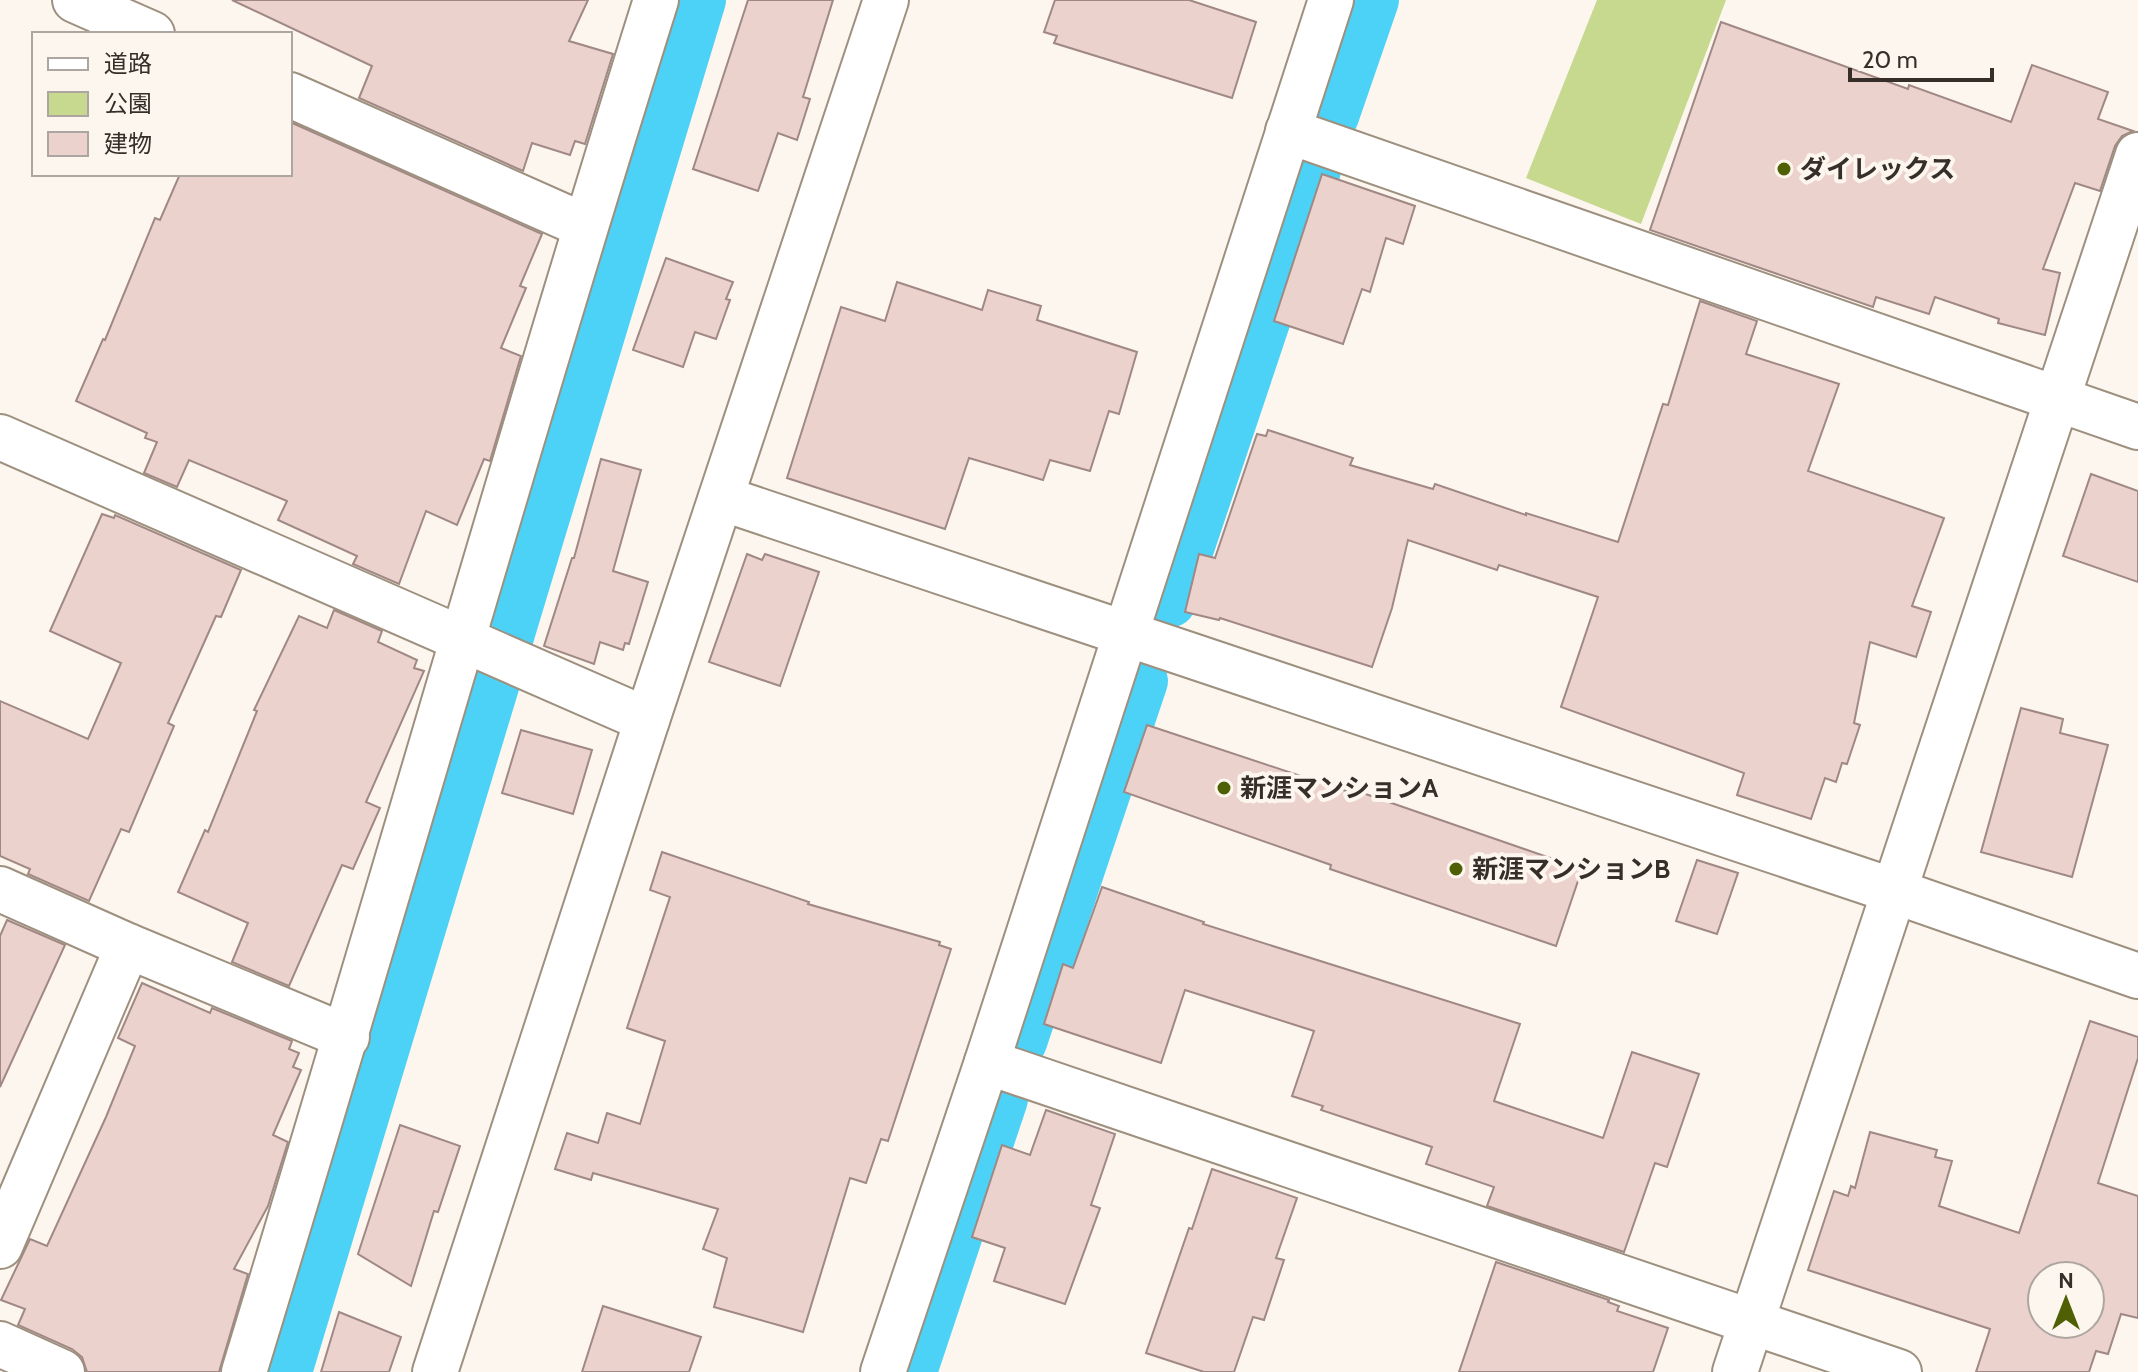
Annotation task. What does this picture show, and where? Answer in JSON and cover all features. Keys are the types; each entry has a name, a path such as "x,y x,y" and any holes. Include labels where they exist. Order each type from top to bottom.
{"street":[{"path":"75,0 147,32"},
{"path":"244,1372 347,1037 585,226 656,0"},
{"path":"435,1372 886,0"},
{"path":"883,1372 1128,632 1331,0"},
{"path":"292,96 585,226"},
{"path":"1288,131 2138,427"},
{"path":"1735,1372 2138,155"},
{"path":"0,437 647,720"},
{"path":"721,498 1128,632 2138,976"},
{"path":"0,889 347,1037"},
{"path":"0,1246 128,946"},
{"path":"987,1062 1899,1372"},
{"path":"0,1344 62,1372"}],"green space":[{"path":"1597,0 1726,0 1641,224 1526,178"}],"building":[{"path":"232,0 588,0 569,41 613,54 585,144 575,141 570,155 532,143 523,171 359,98 372,66"},
{"path":"748,0 833,0 803,97 810,99 797,140 778,133 758,191 693,169"},
{"path":"1055,0 1189,0 1256,22 1232,98 1054,43 1057,36 1044,32"},
{"path":"1721,22 2011,122 2032,65 2108,92 2098,119 2133,131 2122,136 2115,146 2100,191 2075,183 2043,269 2060,273 2045,335 1998,323 1999,319 1935,297 1929,314 1876,297 1873,307 1650,230"},
{"path":"292,123 542,234 520,286 526,288 501,348 521,356 490,461 484,459 457,525 426,511 399,584 353,564 357,556 278,520 287,501 189,460 177,487 144,473 157,442 145,438 147,433 76,401 105,340 155,218 160,220 179,176 292,176"},
{"path":"1322,174 1415,206 1403,244 1386,238 1370,292 1362,289 1343,344 1274,321"},
{"path":"666,258 733,282 716,339 695,332 683,367 633,350"},
{"path":"897,282 982,310 988,290 1041,306 1037,320 1137,352 1119,414 1109,411 1090,471 1050,460 1043,480 969,458 945,529 787,478 841,307 885,321"},
{"path":"1700,301 1757,321 1746,354 1839,384 1808,471 1944,518 1912,606 1931,612 1916,657 1870,642 1854,723 1860,725 1847,764 1842,763 1836,782 1825,778 1811,819 1737,795 1744,773 1561,707 1598,597 1499,565 1497,570 1408,540 1392,608 1372,667 1220,618 1185,612 1199,554 1215,558 1257,434 1266,436 1268,430 1353,458 1350,465 1433,489 1435,484 1618,542 1663,404 1668,405"},
{"path":"601,459 641,470 613,571 648,582 629,644 625,643 623,650 600,642 594,664 544,646 574,558"},
{"path":"2091,474 2138,491 2138,582 2063,556"},
{"path":"102,514 114,518 115,515 241,570 221,617 216,616 168,723 174,726 129,832 121,829 89,901 28,874 30,869 0,856 0,701 88,739 121,663 50,631"},
{"path":"747,554 762,560 765,554 819,572 780,686 709,662"},
{"path":"334,610 382,631 378,642 417,660 414,668 424,671 366,802 380,808 353,869 342,865 289,986 232,962 248,923 178,892 205,830 208,832 257,711 254,710 299,616 327,628"},
{"path":"2021,708 2063,719 2060,733 2108,745 2072,877 1981,852"},
{"path":"1147,725 1355,794 1357,791 1582,869 1556,946 1330,869 1331,865 1124,792"},
{"path":"521,730 592,750 573,814 502,793"},
{"path":"662,852 808,904 940,942 939,945 951,949 888,1141 881,1139 866,1183 850,1178 803,1332 714,1307 727,1258 703,1249 718,1209 593,1173 591,1180 555,1169 567,1133 598,1143 607,1113 640,1124 665,1041 627,1028 670,897 650,890"},
{"path":"1697,860 1738,873 1717,934 1676,921"},
{"path":"1102,887 1203,924 1520,1024 1494,1101 1603,1138 1632,1052 1699,1074 1667,1167 1655,1163 1624,1252 1487,1206 1494,1187 1426,1164 1432,1147 1321,1110 1323,1106 1292,1096 1314,1031 1185,990 1161,1063 1044,1024 1063,964 1073,968"},
{"path":"7,920 65,945 0,1087 0,936"},
{"path":"142,983 210,1013 212,1008 292,1041 289,1049 299,1053 293,1067 301,1070 273,1135 288,1142 268,1206 234,1269 248,1274 219,1372 87,1372 82,1357 72,1349 18,1325 25,1309 1,1300 30,1239 47,1246 106,1117 135,1046 118,1038"},
{"path":"2090,1021 2138,1037 2138,1058 2098,1183 2138,1196 2138,1318 2121,1314 2108,1354 2096,1351 2089,1372 1976,1372 1990,1329 1808,1270 1834,1191 1848,1196 1851,1186 1855,1188 1870,1132 1937,1150 1935,1157 1952,1161 1939,1206 2019,1233"},
{"path":"1046,1110 1115,1134 1091,1205 1100,1208 1065,1304 994,1281 1005,1248 972,1237 1002,1145 1030,1155"},
{"path":"400,1125 460,1146 438,1212 434,1211 411,1286 358,1254"},
{"path":"1212,1169 1297,1198 1276,1258 1284,1260 1264,1320 1253,1317 1234,1372 1204,1372 1146,1353"},
{"path":"1496,1262 1609,1300 1619,1306 1617,1311 1668,1328 1653,1372 1459,1372"},
{"path":"603,1306 701,1337 689,1372 582,1372"},
{"path":"339,1312 401,1337 389,1372 321,1372"}],"waterway":[{"path":"287,1372 701,0"},
{"path":"1334,116 1374,0"},
{"path":"1171,602 1316,170"},
{"path":"1022,1042 1143,681"},
{"path":"912,1372 1003,1099"}],"place":[{"name":"ダイレックス","path":"1784,169"},
{"name":"新涯マンションA","path":"1224,788"},
{"name":"新涯マンションB","path":"1456,869"}]}
